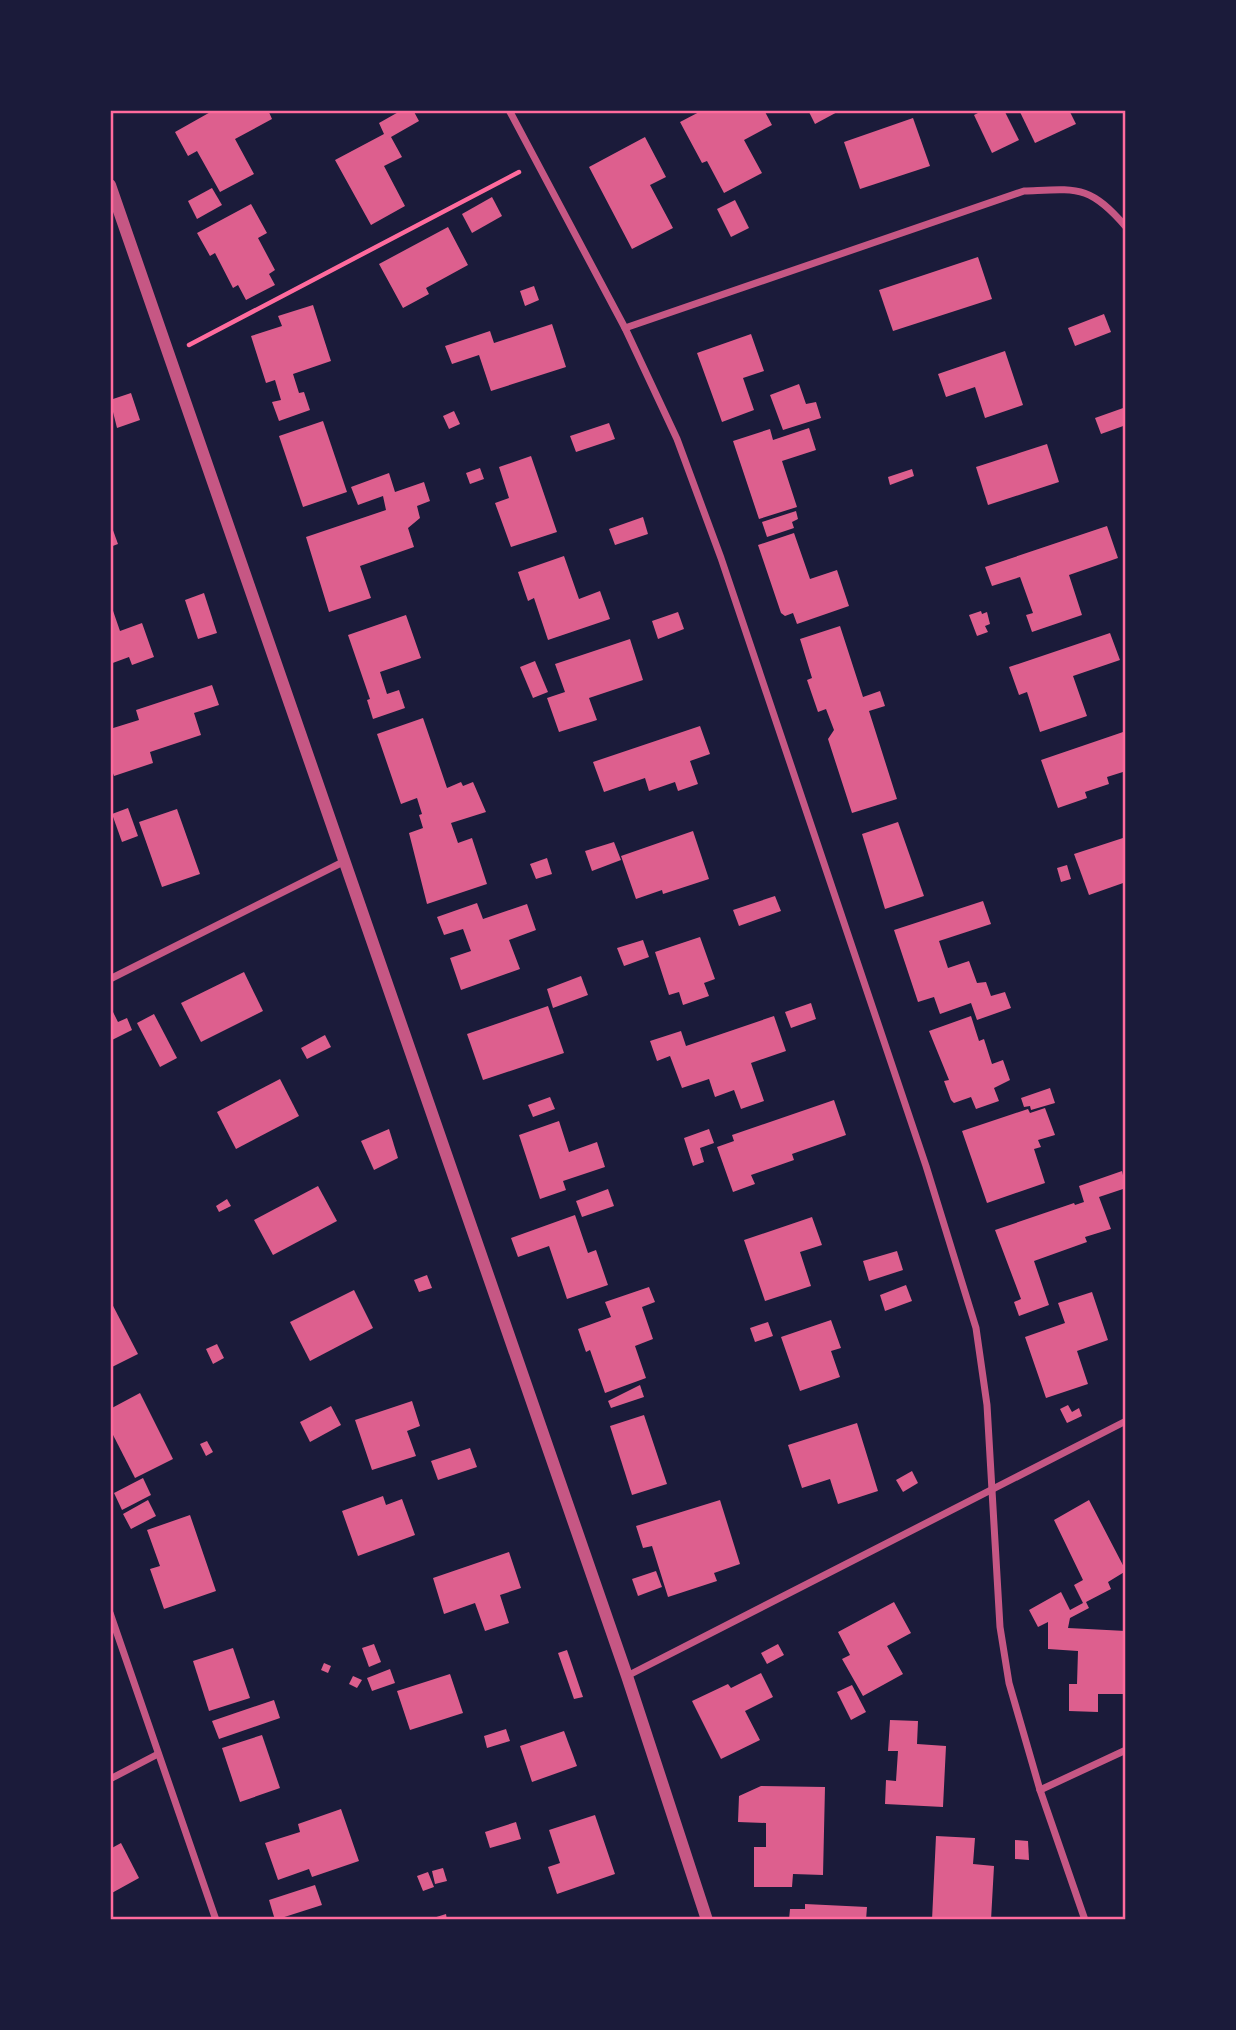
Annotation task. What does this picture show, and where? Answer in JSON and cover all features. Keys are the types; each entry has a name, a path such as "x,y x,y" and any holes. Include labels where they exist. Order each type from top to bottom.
{"street":[{"path":"509,110 625,328 677,439 721,558 926,1166 976,1328 987,1405 1000,1627 1009,1684 1040,1790 1085,1920"},
{"path":"110,185 345,860 416,1074 627,1676 707,1920"},
{"path":"625,328 1024,191 1078,189 1108,207 1126,227"},
{"path":"110,979 345,860"},
{"path":"627,1676 992,1487 1126,1421"},
{"path":"110,1613 216,1920"},
{"path":"1040,1790 1126,1750"},
{"path":"110,1779 158,1754"}],"path":[{"path":"169,355 536,163"}],"building":[{"path":"214,110 268,110 272,119 235,139 254,174 220,192 197,151 188,156 175,132"},
{"path":"402,110 413,110 419,121 391,137 402,157 384,166 405,206 371,225 335,160 384,134 379,123"},
{"path":"703,110 764,110 772,125 744,140 762,173 724,193 707,161 702,163 680,122"},
{"path":"808,110 841,110 815,124"},
{"path":"984,110 1004,110 1019,140 992,153 974,115"},
{"path":"1019,110 1069,110 1076,124 1035,143"},
{"path":"913,118 930,166 860,189 844,142"},
{"path":"645,137 666,177 650,185 673,228 632,249 589,167"},
{"path":"212,188 222,205 197,219 188,201"},
{"path":"492,197 502,216 472,233 462,214"},
{"path":"735,200 749,228 731,237 717,209"},
{"path":"251,204 267,233 258,238 275,270 269,274 275,285 246,300 238,285 233,288 215,253 210,256 197,233"},
{"path":"448,227 468,265 426,288 429,294 403,308 379,264"},
{"path":"978,257 992,299 893,331 879,290"},
{"path":"534,286 539,300 525,306 520,291"},
{"path":"313,305 331,361 293,374 299,393 304,392 310,410 279,421 272,402 281,400 275,380 266,383 251,336 282,326 278,316"},
{"path":"1104,314 1111,332 1075,346 1068,328"},
{"path":"552,324 566,367 491,391 479,355 452,364 445,346 490,331 494,343"},
{"path":"751,334 764,371 743,378 754,410 722,422 697,353"},
{"path":"1005,351 1023,405 985,418 975,387 946,397 938,374"},
{"path":"799,384 806,404 816,402 821,418 783,430 770,395"},
{"path":"131,393 140,420 117,428 110,400"},
{"path":"1126,407 1126,425 1101,434 1095,418"},
{"path":"454,411 460,424 449,429 443,416"},
{"path":"323,421 347,492 303,507 279,436"},
{"path":"609,423 615,439 576,452 570,436"},
{"path":"809,428 816,450 782,461 797,507 759,519 733,441 770,429 773,440"},
{"path":"1047,444 1059,482 988,505 976,467"},
{"path":"531,456 557,532 511,547 495,503 509,498 499,467"},
{"path":"480,468 484,479 470,484 466,473"},
{"path":"912,469 914,476 890,485 888,477"},
{"path":"389,473 395,492 424,482 430,501 417,506 420,518 408,528 414,547 360,566 371,598 329,612 306,537 386,510 383,496 358,505 351,487"},
{"path":"796,511 798,519 792,522 794,528 767,537 762,522"},
{"path":"643,517 648,534 615,545 609,529"},
{"path":"110,522 118,544 110,547"},
{"path":"1107,526 1118,558 1069,575 1082,615 1032,632 1026,615 1033,613 1020,577 992,586 985,567"},
{"path":"794,533 810,579 837,570 849,606 797,624 793,613 785,616 781,613 758,545"},
{"path":"564,556 579,599 600,591 610,619 548,640 534,598 528,601 518,572"},
{"path":"204,593 217,633 198,639 185,600"},
{"path":"111,605 120,631 142,623 154,657 132,665 129,657 110,664"},
{"path":"981,611 982,614 987,612 990,624 985,626 988,632 977,636 969,615"},
{"path":"678,612 684,629 658,639 652,621"},
{"path":"406,615 421,658 380,672 387,694 399,690 405,708 373,719 367,700 370,699 348,635"},
{"path":"840,626 863,697 880,691 885,706 869,711 897,799 852,813 828,739 834,730 826,709 818,712 807,680 812,678 800,639"},
{"path":"1110,633 1120,660 1073,676 1087,716 1040,732 1027,692 1019,695 1009,667"},
{"path":"630,639 643,680 589,698 597,720 559,732 547,698 565,692 555,664"},
{"path":"535,661 548,692 533,698 520,667"},
{"path":"212,685 219,705 194,713 201,735 150,752 153,763 114,776 110,765 110,729 139,720 136,710"},
{"path":"423,718 447,788 461,782 463,786 473,782 486,812 451,823 458,843 472,838 487,884 427,904 409,833 423,828 419,815 422,814 417,798 401,804 377,734"},
{"path":"700,726 710,754 690,761 698,784 678,791 675,782 649,791 645,778 604,792 593,762"},
{"path":"1126,731 1126,771 1107,777 1109,784 1085,792 1087,798 1058,808 1041,760"},
{"path":"128,808 138,836 122,842 112,814"},
{"path":"177,809 200,874 162,887 139,822"},
{"path":"898,822 924,896 885,909 862,834"},
{"path":"693,831 709,879 663,894 662,890 636,899 621,856"},
{"path":"1126,837 1126,882 1089,895 1074,854"},
{"path":"614,842 621,860 592,871 585,851"},
{"path":"547,858 552,874 536,879 530,864"},
{"path":"1067,865 1071,879 1061,882 1057,868"},
{"path":"775,896 781,911 739,926 733,910"},
{"path":"983,901 991,924 939,941 948,968 969,961 977,983 986,982 991,996 1005,992 1011,1008 977,1020 971,1003 940,1014 934,997 918,1002 894,930"},
{"path":"477,903 483,919 527,904 536,930 509,940 520,969 461,990 450,958 471,951 463,929 444,935 437,917"},
{"path":"700,937 715,979 704,983 709,996 683,1005 679,992 669,995 655,952"},
{"path":"643,940 649,957 624,966 617,948"},
{"path":"244,972 263,1011 201,1042 181,1003"},
{"path":"581,976 588,995 553,1008 547,989"},
{"path":"811,1003 816,1019 791,1028 785,1012"},
{"path":"548,1006 564,1053 483,1080 467,1034"},
{"path":"113,1012 118,1022 127,1018 132,1030 110,1041 110,1014"},
{"path":"154,1014 177,1058 160,1067 137,1023"},
{"path":"774,1016 786,1051 751,1063 764,1101 741,1109 734,1090 715,1097 709,1079 682,1088 670,1056 657,1061 650,1041 681,1031 686,1046"},
{"path":"971,1016 979,1041 984,1039 992,1064 1003,1060 1010,1080 994,1088 999,1101 976,1109 971,1097 954,1103 951,1100 944,1081 949,1080 929,1031"},
{"path":"325,1035 331,1047 307,1059 301,1048"},
{"path":"280,1079 299,1116 236,1149 217,1112"},
{"path":"1050,1088 1055,1103 1031,1110 1030,1106 1024,1107 1021,1098"},
{"path":"550,1097 555,1109 533,1117 528,1105"},
{"path":"834,1100 846,1135 792,1154 794,1160 751,1175 755,1184 733,1192 717,1147 734,1141 732,1135"},
{"path":"1045,1108 1055,1135 1038,1140 1041,1147 1034,1149 1045,1183 987,1203 962,1131 1028,1109 1030,1113"},
{"path":"559,1121 569,1152 597,1142 605,1167 563,1181 566,1190 540,1199 519,1135"},
{"path":"389,1129 398,1158 374,1170 361,1141"},
{"path":"709,1129 714,1143 700,1148 704,1162 693,1166 684,1138"},
{"path":"1122,1171 1126,1188 1099,1197 1111,1229 1085,1237 1087,1242 1034,1261 1049,1305 1019,1316 1014,1302 1021,1299 995,1230 1084,1202 1079,1186"},
{"path":"318,1186 337,1221 273,1255 254,1220"},
{"path":"608,1189 614,1206 582,1217 576,1201"},
{"path":"227,1199 231,1206 219,1212 216,1206"},
{"path":"575,1215 588,1253 596,1250 608,1285 567,1299 549,1246 518,1257 511,1238"},
{"path":"812,1217 822,1245 800,1252 811,1286 765,1301 744,1240"},
{"path":"897,1251 903,1270 869,1281 863,1261"},
{"path":"427,1275 432,1288 419,1292 414,1280"},
{"path":"906,1285 912,1301 885,1311 880,1295"},
{"path":"649,1287 655,1302 642,1307 653,1339 635,1346 646,1378 605,1393 590,1350 586,1352 578,1329 611,1317 605,1302"},
{"path":"354,1290 373,1328 310,1361 290,1322"},
{"path":"1092,1292 1108,1340 1077,1351 1088,1384 1046,1398 1025,1337 1065,1323 1058,1303"},
{"path":"110,1300 138,1354 110,1368"},
{"path":"831,1320 841,1348 831,1351 840,1377 800,1391 781,1337"},
{"path":"768,1322 773,1336 755,1342 750,1328"},
{"path":"217,1344 224,1358 213,1364 206,1349"},
{"path":"640,1385 644,1397 611,1408 608,1401"},
{"path":"140,1393 173,1459 135,1478 110,1429 110,1409"},
{"path":"412,1401 420,1426 407,1431 416,1456 372,1470 355,1420"},
{"path":"1068,1405 1072,1412 1079,1408 1082,1416 1067,1423 1060,1409"},
{"path":"331,1406 341,1425 310,1442 300,1422"},
{"path":"644,1415 667,1484 632,1495 610,1426"},
{"path":"857,1423 878,1491 838,1504 830,1479 802,1488 788,1445"},
{"path":"207,1441 213,1452 206,1456 200,1444"},
{"path":"470,1448 477,1467 438,1480 431,1461"},
{"path":"912,1471 918,1483 903,1492 896,1480"},
{"path":"143,1478 151,1495 122,1510 114,1493"},
{"path":"383,1496 386,1505 402,1499 415,1535 358,1556 342,1511"},
{"path":"148,1500 156,1516 131,1529 123,1514"},
{"path":"720,1500 740,1564 714,1573 717,1581 668,1597 652,1546 643,1548 636,1526"},
{"path":"1089,1500 1126,1571 1108,1582 1111,1589 1086,1602 1089,1608 1070,1618 1068,1628 1126,1631 1126,1694 1098,1694 1098,1712 1069,1711 1069,1684 1077,1684 1078,1651 1048,1649 1048,1622 1038,1627 1029,1610 1061,1592 1070,1610 1083,1603 1074,1585 1083,1580 1054,1520"},
{"path":"190,1515 216,1591 164,1609 150,1569 160,1566 147,1530"},
{"path":"509,1552 521,1588 500,1595 509,1623 485,1631 475,1603 444,1614 433,1578"},
{"path":"656,1571 662,1587 638,1596 632,1579"},
{"path":"894,1602 911,1633 887,1646 903,1674 863,1696 842,1659 850,1655 838,1632"},
{"path":"374,1644 381,1662 369,1667 362,1648"},
{"path":"778,1644 784,1655 767,1664 761,1653"},
{"path":"233,1648 250,1698 209,1711 193,1661"},
{"path":"567,1650 583,1697 574,1699 558,1653"},
{"path":"324,1663 331,1666 328,1673 321,1670"},
{"path":"390,1669 395,1683 372,1691 367,1678"},
{"path":"761,1673 773,1697 745,1711 760,1740 721,1759 692,1701 728,1684 731,1688"},
{"path":"450,1674 463,1713 410,1730 397,1691"},
{"path":"353,1676 362,1680 357,1688 349,1684"},
{"path":"852,1685 866,1712 851,1720 837,1692"},
{"path":"274,1700 280,1718 219,1739 212,1721"},
{"path":"890,1720 918,1721 917,1744 946,1746 943,1807 885,1804 886,1780 896,1781 898,1751 888,1751"},
{"path":"506,1729 510,1741 487,1748 484,1736"},
{"path":"564,1731 577,1766 532,1782 520,1746"},
{"path":"262,1735 280,1788 240,1802 222,1748"},
{"path":"761,1786 825,1787 823,1875 793,1874 792,1887 754,1887 754,1847 766,1847 766,1823 738,1822 739,1796"},
{"path":"341,1809 359,1861 312,1877 309,1869 278,1880 265,1843 300,1832 298,1824"},
{"path":"595,1815 615,1874 557,1894 548,1867 560,1863 549,1830"},
{"path":"516,1822 521,1839 490,1848 485,1832"},
{"path":"936,1836 975,1838 973,1864 994,1866 991,1920 932,1920"},
{"path":"1015,1840 1028,1841 1029,1860 1015,1859"},
{"path":"121,1843 139,1878 110,1894 110,1849"},
{"path":"443,1868 447,1881 435,1884 432,1871"},
{"path":"428,1872 434,1887 423,1891 417,1876"},
{"path":"315,1885 322,1905 275,1920 269,1900"},
{"path":"805,1904 867,1907 866,1920 789,1920 790,1909 805,1909"},
{"path":"446,1914 447,1920 430,1920 430,1919"}]}
